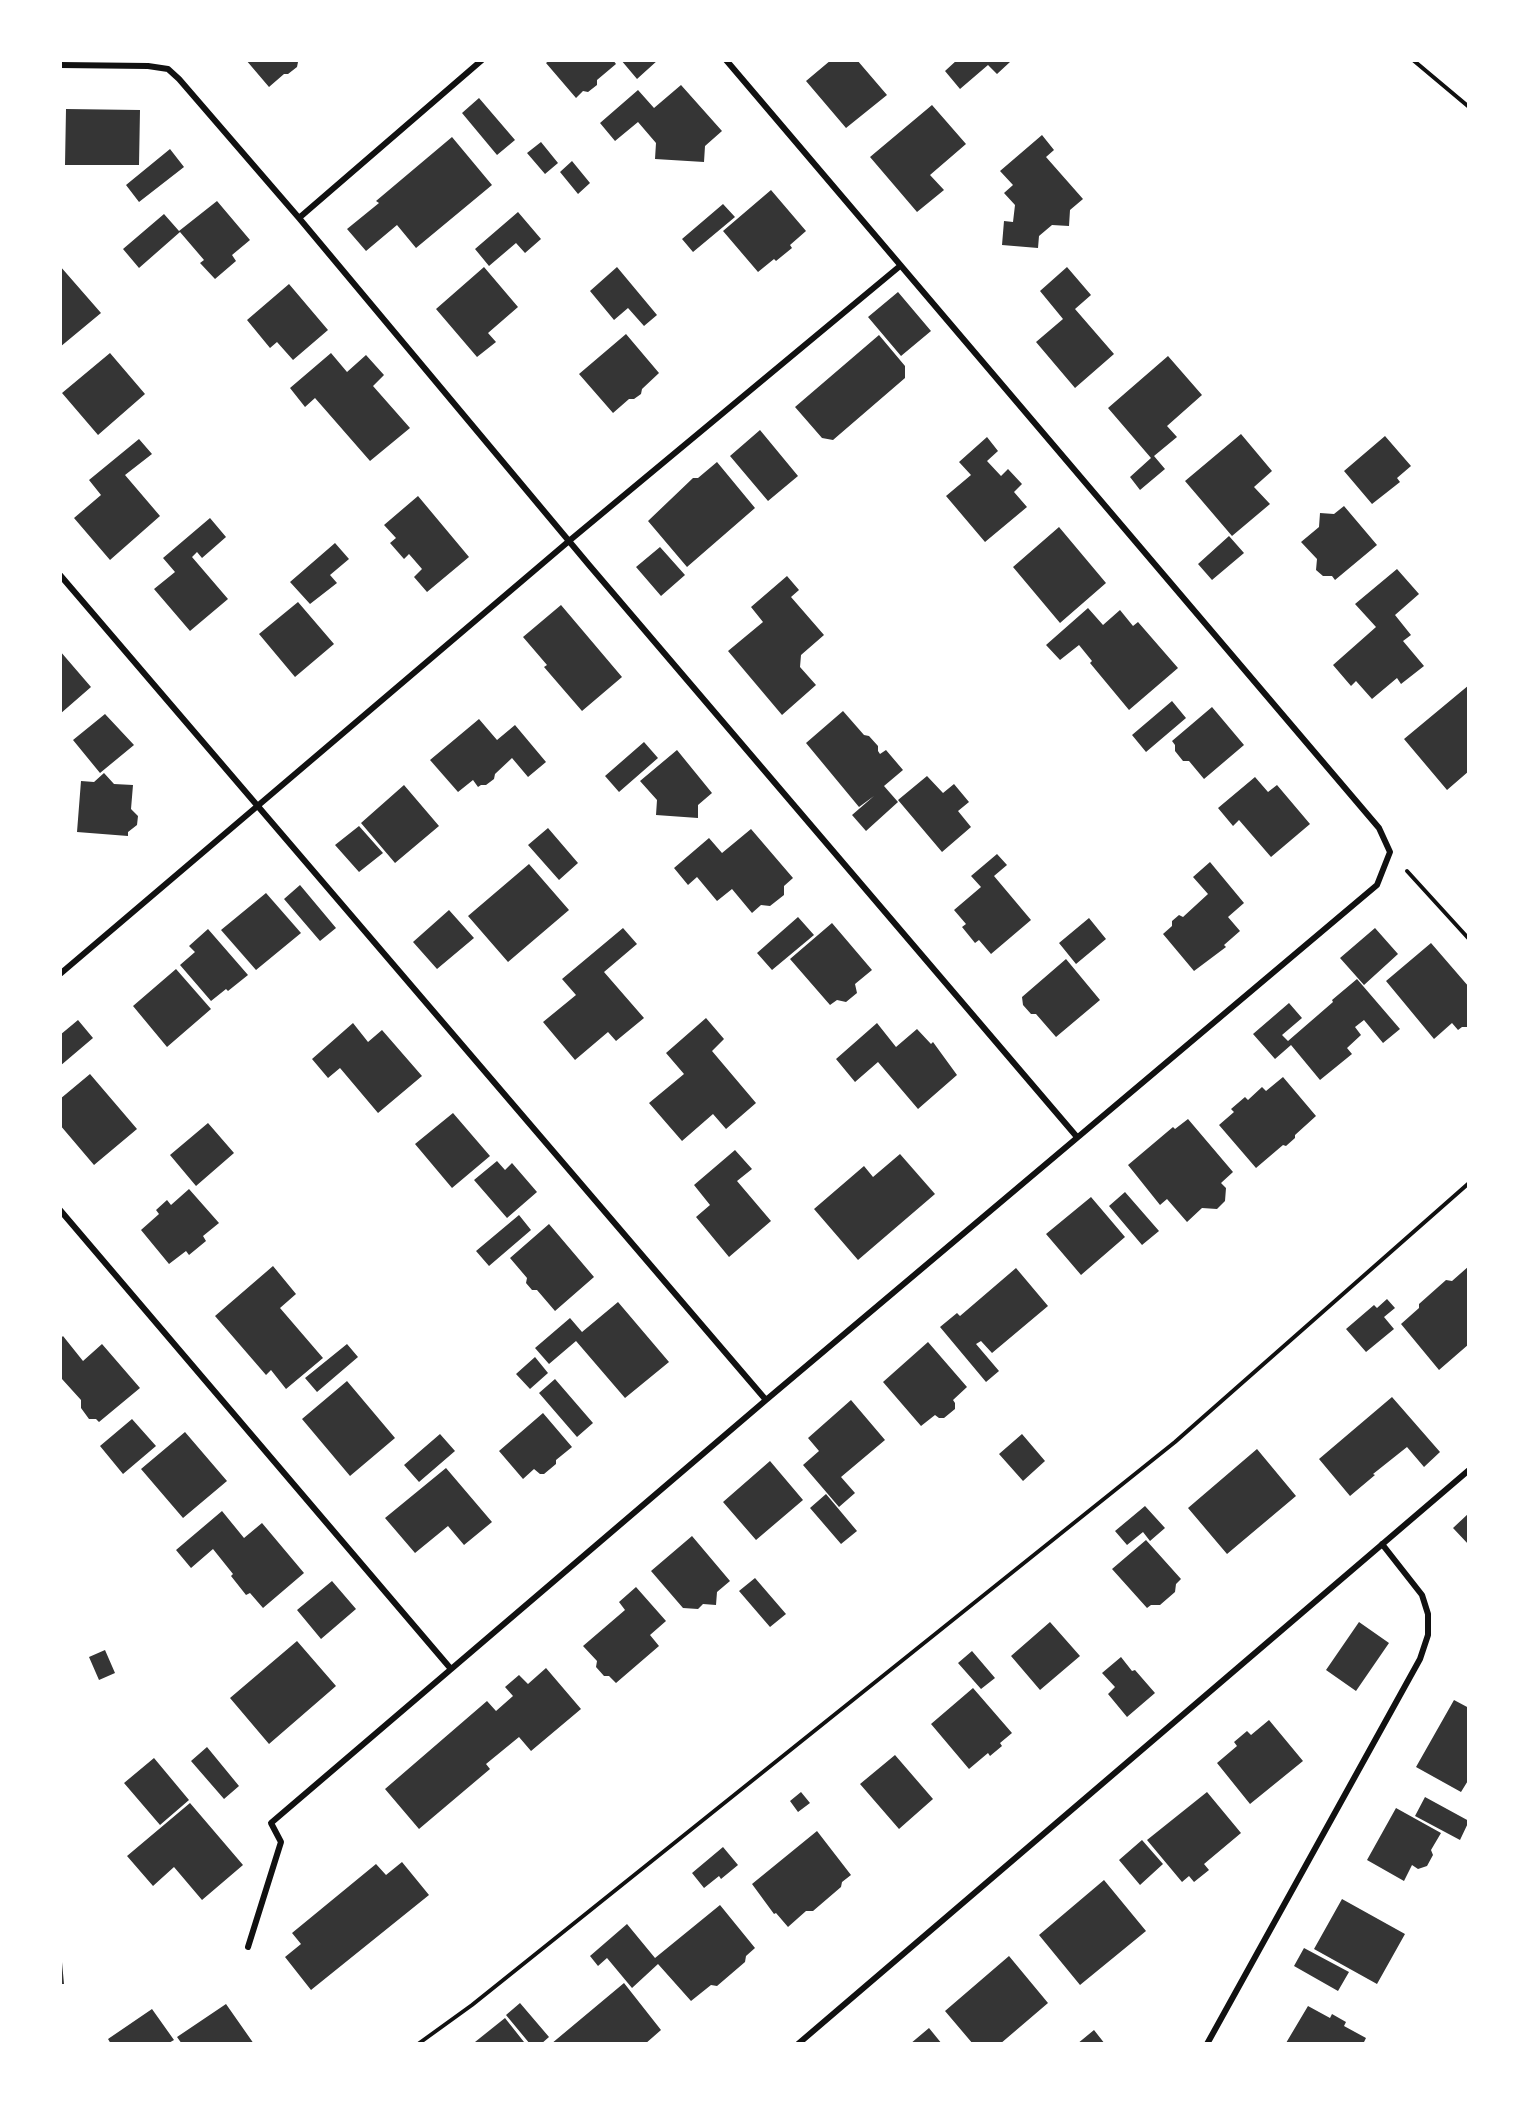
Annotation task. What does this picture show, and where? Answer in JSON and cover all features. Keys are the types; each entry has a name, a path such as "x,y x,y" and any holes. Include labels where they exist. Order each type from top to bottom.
{"street":[{"path":"299,218 482,60"},
{"path":"248,1947 281,1842 271,1823 766,1400 1377,885 1390,852 1379,828 726,60"},
{"path":"60,65 148,66 168,69 180,80 1077,1137"},
{"path":"60,974 569,541 900,266"},
{"path":"60,574 766,1400"},
{"path":"60,1210 451,1669"},
{"path":"798,2044 1469,1470"},
{"path":"1207,2044 1420,1659 1428,1635 1428,1614 1422,1594 1382,1544"}],"path":[{"path":"1413,60 1469,107"},
{"path":"1390,852 1469,939"},
{"path":"418,2044 472,2005 1175,1442 1469,1183"}],"building":[{"path":"246,60 300,60 297,67 288,74 284,74 269,87"},
{"path":"550,60 613,60 616,64 597,80 597,85 588,92 583,91 576,98 546,63"},
{"path":"621,60 658,60 637,79"},
{"path":"831,60 857,60 887,95 846,128 806,81"},
{"path":"957,60 1008,60 1010,62 997,74 988,65 960,89 945,71"},
{"path":"681,85 722,131 705,146 704,162 655,159 656,143 638,122 615,141 600,123 638,90 654,108"},
{"path":"479,98 515,140 497,155 462,113"},
{"path":"932,105 966,144 930,175 944,190 917,212 870,157"},
{"path":"66,109 140,110 139,165 65,165"},
{"path":"1042,135 1054,150 1046,157 1083,199 1070,210 1069,226 1052,225 1039,236 1038,248 1002,245 1004,221 1013,222 1015,205 1004,193 1013,185 1000,171"},
{"path":"452,137 492,185 416,248 397,225 366,251 347,229 379,203 376,201"},
{"path":"541,142 558,163 545,174 527,153"},
{"path":"170,149 184,167 139,202 126,185"},
{"path":"572,161 590,183 578,194 560,172"},
{"path":"771,190 806,231 790,245 792,248 758,272 723,231"},
{"path":"217,201 250,240 232,255 236,261 215,279 200,263 204,260 180,232 139,268 123,249 164,214 179,231"},
{"path":"723,204 735,217 693,252 682,239"},
{"path":"518,212 541,239 525,253 516,243 489,266 475,249"},
{"path":"60,266 101,313 60,347"},
{"path":"484,267 518,307 488,333 496,342 477,357 436,309"},
{"path":"617,267 657,315 644,326 628,308 614,320 590,291"},
{"path":"1067,267 1091,295 1075,309 1114,354 1075,388 1036,342 1063,319 1040,291"},
{"path":"289,284 328,330 293,360 277,342 270,348 247,320"},
{"path":"898,292 931,331 901,356 868,317"},
{"path":"626,334 659,373 642,389 641,394 634,399 629,399 613,413 579,374"},
{"path":"879,335 905,366 905,378 833,440 822,438 795,407"},
{"path":"110,353 145,394 98,435 62,393"},
{"path":"331,353 347,372 366,355 384,375 373,386 410,428 370,461 315,398 305,407 290,388"},
{"path":"1168,356 1202,395 1167,426 1177,437 1154,456 1165,469 1140,490 1130,477 1151,458 1108,408"},
{"path":"760,430 798,476 768,501 730,456"},
{"path":"1241,434 1272,471 1254,487 1270,504 1232,536 1185,481"},
{"path":"1385,436 1411,466 1397,478 1400,482 1372,504 1344,471"},
{"path":"987,437 998,451 987,461 1001,476 1008,469 1022,484 1014,492 1027,507 985,542 946,496 971,475 959,462"},
{"path":"139,439 152,454 125,475 160,516 110,560 74,518 101,495 89,480"},
{"path":"717,462 755,508 687,567 648,521 693,478 698,478"},
{"path":"418,496 469,557 427,592 414,577 422,569 409,554 404,559 390,543 396,538 384,525"},
{"path":"1344,506 1377,545 1335,580 1332,576 1323,576 1316,570 1317,559 1301,542 1319,527 1320,513 1334,514"},
{"path":"210,518 226,537 202,558 197,552 192,557 228,599 190,631 154,589 175,572 163,558"},
{"path":"1059,527 1106,583 1060,623 1013,567"},
{"path":"1229,536 1244,553 1212,580 1198,564"},
{"path":"335,543 349,559 330,575 337,583 310,604 290,582"},
{"path":"660,547 685,575 661,596 636,567"},
{"path":"1397,569 1419,594 1395,615 1411,635 1403,641 1424,666 1401,684 1397,678 1372,699 1356,681 1351,686 1333,665 1376,627 1355,604"},
{"path":"787,576 799,590 791,597 824,635 801,655 800,667 816,685 782,715 728,651 763,622 751,607"},
{"path":"298,602 334,644 295,677 259,634"},
{"path":"561,605 622,677 582,711 544,667 547,665 523,637"},
{"path":"1088,608 1103,625 1120,610 1133,626 1138,622 1178,668 1129,710 1090,663 1092,661 1079,645 1060,660 1046,645"},
{"path":"60,651 91,687 60,714"},
{"path":"1469,685 1469,771 1447,790 1404,739"},
{"path":"1172,701 1186,718 1146,752 1132,735"},
{"path":"1212,707 1244,745 1204,779 1189,761 1183,761 1175,751 1172,741"},
{"path":"843,711 864,735 869,736 878,746 880,754 886,750 903,770 884,786 898,802 866,831 852,815 874,796 859,807 806,743"},
{"path":"105,714 134,745 100,773 73,740"},
{"path":"479,719 497,740 515,725 546,762 528,777 512,758 486,785 478,787 473,780 458,792 430,760"},
{"path":"644,742 658,758 619,792 605,776"},
{"path":"677,750 712,793 698,805 698,818 656,815 657,800 640,781"},
{"path":"104,773 114,784 133,785 131,809 138,816 137,825 128,832 128,836 77,832 81,781 94,782"},
{"path":"927,776 943,793 954,784 969,802 958,811 971,827 942,852 898,800"},
{"path":"1255,777 1268,792 1277,785 1310,824 1271,857 1239,820 1233,826 1218,808"},
{"path":"404,785 439,826 395,863 361,823"},
{"path":"359,826 383,853 359,872 335,845"},
{"path":"548,828 578,863 559,880 528,845"},
{"path":"751,829 793,878 784,886 784,895 770,906 761,905 752,913 732,889 717,901 697,877 688,885 674,868 709,838 722,853"},
{"path":"997,854 1007,865 994,876 1031,920 991,954 979,940 975,943 962,927 966,924 954,910 981,887 971,876"},
{"path":"1210,862 1244,903 1228,917 1240,931 1224,945 1226,947 1194,971 1163,934 1172,926 1172,921 1179,915 1183,917 1208,894 1193,877"},
{"path":"529,864 569,910 508,962 468,916"},
{"path":"300,885 336,928 320,941 284,899"},
{"path":"266,893 301,933 256,970 221,930"},
{"path":"449,910 474,938 437,969 413,942"},
{"path":"798,917 814,935 772,970 757,953"},
{"path":"1089,918 1106,939 1076,964 1059,943"},
{"path":"832,923 872,970 855,984 857,993 846,1002 837,1000 830,1005 790,959"},
{"path":"623,928 637,944 604,972 644,1018 616,1041 608,1032 575,1060 543,1022 576,995 562,979"},
{"path":"1375,928 1398,954 1364,985 1340,958"},
{"path":"208,929 248,975 211,1001 180,965 195,952 189,946"},
{"path":"1431,943 1469,987 1469,1027 1462,1027 1458,1030 1452,1023 1434,1039 1386,981"},
{"path":"1066,959 1100,1000 1056,1037 1036,1014 1031,1014 1023,1005 1022,997"},
{"path":"176,969 211,1009 167,1047 133,1006"},
{"path":"1357,979 1400,1029 1383,1043 1364,1020 1355,1027 1361,1035 1347,1048 1352,1054 1320,1080 1291,1045 1275,1059 1253,1034 1289,1003 1302,1018 1282,1035 1288,1041"},
{"path":"706,1018 724,1039 712,1051 756,1103 726,1129 713,1114 682,1141 649,1103 684,1074 666,1053"},
{"path":"78,1020 93,1038 60,1066 60,1035"},
{"path":"353,1023 368,1042 382,1030 422,1076 378,1113 340,1068 328,1078 312,1059"},
{"path":"877,1023 896,1047 917,1029 931,1044 933,1042 957,1075 918,1109 878,1062 855,1082 836,1059"},
{"path":"90,1074 137,1129 94,1165 60,1125 60,1099"},
{"path":"1283,1077 1316,1116 1286,1146 1283,1145 1256,1168 1219,1125 1234,1112 1231,1109 1245,1097 1248,1100 1262,1087 1266,1091"},
{"path":"453,1113 490,1156 452,1188 415,1144"},
{"path":"1188,1119 1233,1172 1221,1183 1226,1188 1225,1201 1217,1209 1202,1208 1187,1222 1167,1199 1160,1205 1128,1165 1173,1127 1175,1129"},
{"path":"208,1123 234,1153 196,1186 170,1155"},
{"path":"735,1150 752,1169 737,1181 771,1221 729,1257 696,1217 710,1205 694,1185"},
{"path":"900,1154 935,1194 858,1260 814,1209 864,1166 873,1177"},
{"path":"497,1161 505,1170 512,1163 537,1192 507,1218 474,1180"},
{"path":"189,1189 219,1223 203,1236 206,1241 189,1255 186,1251 169,1264 141,1230 159,1214 156,1210 167,1200 171,1205"},
{"path":"1125,1192 1159,1231 1142,1245 1109,1206"},
{"path":"1091,1197 1125,1237 1081,1275 1046,1234"},
{"path":"519,1215 531,1230 489,1266 476,1251"},
{"path":"549,1224 594,1277 555,1311 537,1290 532,1290 526,1283 527,1278 510,1258"},
{"path":"273,1266 296,1294 280,1308 323,1358 286,1389 271,1370 266,1375 215,1316"},
{"path":"1469,1266 1469,1344 1439,1370 1401,1324 1446,1280 1452,1281"},
{"path":"1016,1268 1048,1306 992,1353 981,1341 976,1344 999,1371 986,1382 940,1327 957,1313 960,1316"},
{"path":"1387,1299 1395,1308 1384,1317 1394,1329 1366,1352 1346,1329 1374,1305 1377,1308"},
{"path":"618,1302 669,1362 625,1398 576,1341 549,1364 535,1348 570,1318 582,1332"},
{"path":"63,1336 83,1361 102,1344 140,1388 99,1422 96,1419 89,1419 81,1408 81,1400 62,1379 60,1381 60,1339"},
{"path":"928,1342 967,1387 953,1400 955,1409 944,1418 935,1415 921,1426 883,1382"},
{"path":"347,1344 358,1357 317,1392 305,1378"},
{"path":"535,1357 548,1373 530,1389 516,1374"},
{"path":"555,1379 593,1423 577,1437 539,1393"},
{"path":"347,1381 395,1438 350,1476 302,1419"},
{"path":"1392,1397 1440,1452 1424,1467 1407,1447 1350,1496 1319,1459"},
{"path":"851,1400 885,1440 841,1477 855,1493 839,1507 803,1465 819,1451 808,1438"},
{"path":"543,1413 572,1447 544,1474 534,1469 523,1479 499,1451"},
{"path":"132,1419 156,1446 123,1474 100,1446"},
{"path":"185,1432 227,1481 183,1518 141,1469"},
{"path":"440,1434 455,1451 419,1482 404,1465"},
{"path":"1022,1434 1045,1461 1023,1481 999,1454"},
{"path":"1257,1449 1296,1496 1227,1554 1188,1508"},
{"path":"770,1461 803,1500 756,1540 723,1502"},
{"path":"446,1468 492,1522 464,1545 448,1526 415,1553 385,1518"},
{"path":"826,1494 857,1531 841,1544 810,1508"},
{"path":"1145,1506 1165,1528 1150,1541 1143,1532 1127,1545 1115,1531"},
{"path":"222,1511 244,1538 262,1523 304,1573 263,1608 250,1593 246,1595 213,1549 191,1568 176,1550"},
{"path":"1469,1513 1469,1545 1453,1528"},
{"path":"692,1536 730,1581 717,1592 716,1605 703,1604 698,1609 683,1608 651,1571"},
{"path":"1146,1540 1181,1579 1176,1584 1175,1592 1160,1605 1151,1605 1147,1608 1112,1569"},
{"path":"755,1578 786,1614 770,1627 739,1591"},
{"path":"332,1581 356,1609 321,1639 297,1610"},
{"path":"636,1587 666,1621 650,1635 659,1646 616,1683 609,1676 604,1676 596,1667 597,1661 583,1646 625,1610 619,1602"},
{"path":"1050,1622 1080,1656 1040,1690 1011,1656"},
{"path":"1359,1622 1389,1643 1356,1691 1326,1670"},
{"path":"297,1641 336,1686 269,1744 230,1698"},
{"path":"105,1650 115,1673 99,1680 89,1657"},
{"path":"972,1651 995,1678 981,1689 958,1663"},
{"path":"1121,1657 1155,1693 1127,1717 1108,1694 1115,1687 1102,1673"},
{"path":"546,1668 581,1709 531,1751 519,1737 486,1764 490,1769 419,1829 385,1789 487,1701 496,1711 513,1696 505,1687 519,1675 528,1684"},
{"path":"973,1688 1012,1733 1000,1743 1002,1746 990,1756 988,1753 969,1769 931,1724"},
{"path":"1454,1700 1469,1708 1469,1779 1461,1792 1416,1767"},
{"path":"1269,1720 1303,1761 1250,1804 1217,1763 1237,1746 1234,1742 1247,1731 1251,1735"},
{"path":"207,1747 239,1786 224,1799 191,1761"},
{"path":"895,1755 933,1799 899,1829 860,1784"},
{"path":"154,1758 189,1800 160,1825 124,1783"},
{"path":"801,1792 810,1803 798,1812 790,1801"},
{"path":"1207,1792 1241,1833 1204,1864 1209,1870 1194,1882 1189,1876 1182,1882 1147,1840"},
{"path":"1425,1797 1469,1821 1460,1840 1415,1816"},
{"path":"190,1803 243,1865 202,1900 174,1867 153,1886 127,1856"},
{"path":"1396,1808 1441,1833 1431,1850 1433,1855 1427,1866 1418,1869 1412,1865 1404,1881 1367,1860"},
{"path":"817,1831 851,1875 842,1882 841,1887 813,1911 806,1911 788,1927 776,1913 774,1914 752,1884"},
{"path":"1142,1840 1163,1864 1140,1885 1119,1860"},
{"path":"723,1847 738,1865 721,1879 719,1876 704,1888 692,1873"},
{"path":"402,1862 429,1895 311,1990 285,1957 301,1944 292,1933 376,1864 386,1875"},
{"path":"1104,1880 1146,1931 1080,1985 1039,1935"},
{"path":"1342,1899 1405,1934 1377,1984 1314,1949"},
{"path":"720,1905 755,1948 746,1956 745,1962 717,1986 711,1985 691,2001 658,1964 632,1988 607,1958 598,1966 590,1956 627,1924 655,1958"},
{"path":"1304,1948 1349,1972 1338,1991 1294,1966"},
{"path":"1009,1956 1048,2003 1000,2044 973,2044 945,2011"},
{"path":"60,1962 62,1962 64,1984 60,1984"},
{"path":"624,1983 661,2030 645,2044 551,2044"},
{"path":"520,2003 549,2037 541,2044 530,2044 506,2015"},
{"path":"226,2004 254,2044 182,2044 177,2037"},
{"path":"1308,2006 1330,2018 1332,2014 1346,2022 1344,2026 1366,2038 1363,2044 1286,2043"},
{"path":"152,2009 174,2040 167,2044 111,2044 108,2039"},
{"path":"505,2018 524,2042 521,2044 476,2044 475,2042"},
{"path":"929,2028 942,2044 910,2044"},
{"path":"1094,2030 1105,2044 1077,2044"}]}
